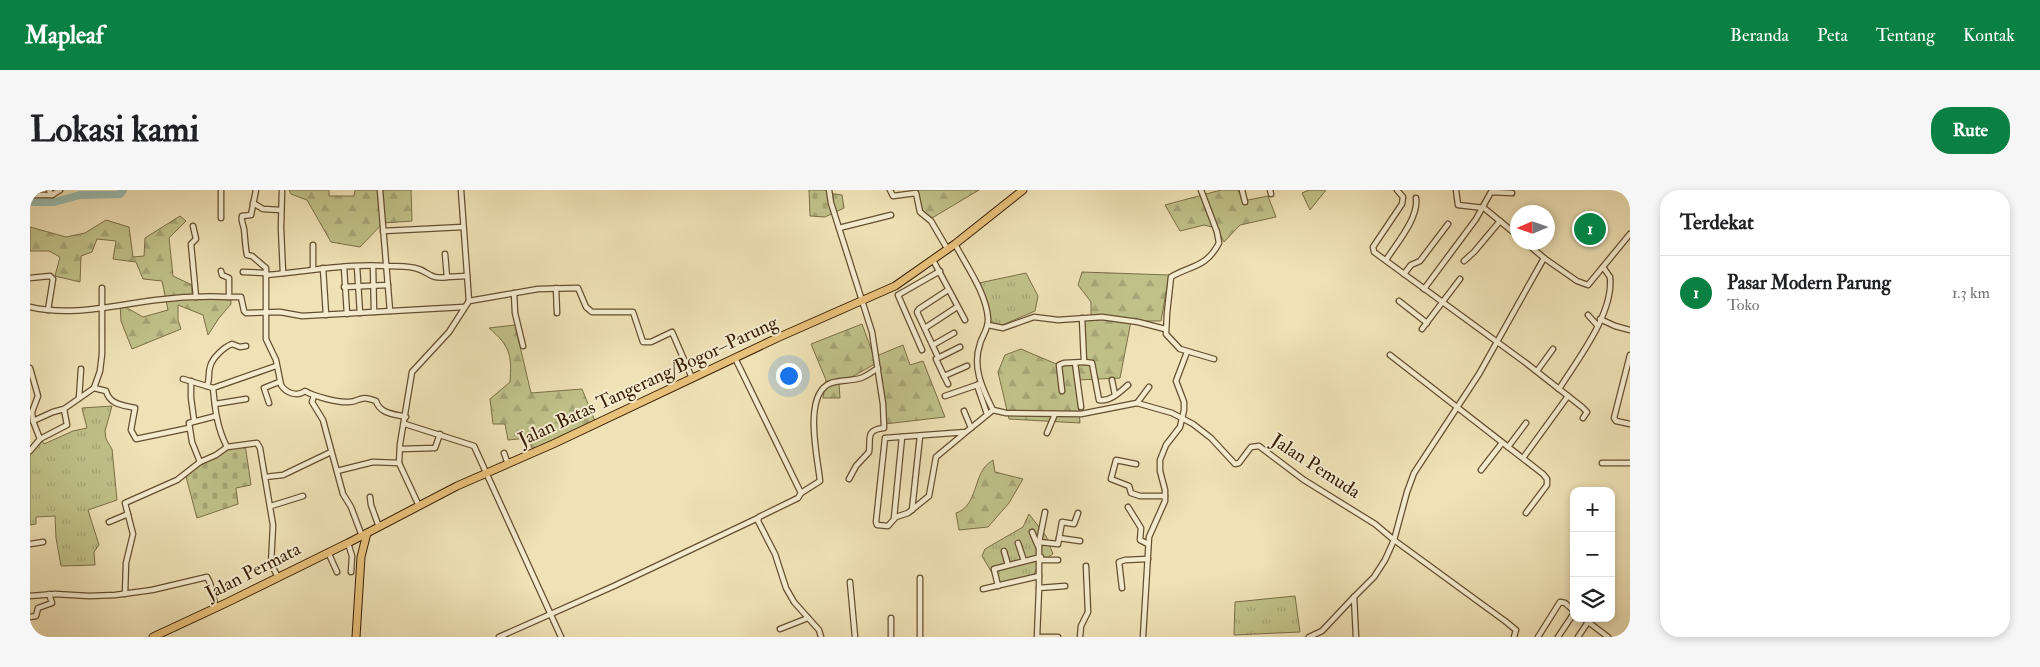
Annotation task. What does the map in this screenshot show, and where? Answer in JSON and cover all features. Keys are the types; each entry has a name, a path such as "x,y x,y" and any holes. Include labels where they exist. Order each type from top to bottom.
{"main road":[{"name":"Jalan Batas Tangerang/Bogor–Parung","path":"364,535 486,473 895,286 948,250 1023,190"},
{"name":"Jalan Permata","path":"153,637 162,635 364,535"},
{"path":"356,637 364,535"}],"street":[{"path":"30,195 60,190"},
{"path":"221,190 221,218"},
{"path":"256,190 251,215 241,218 245,231 243,234 247,255 265,266 266,339 276,360 280,378 279,382 282,388 289,392 299,394 305,391 314,396 346,402 352,402 360,398 373,399 383,411 406,417"},
{"path":"282,190 283,273"},
{"path":"380,190 390,310"},
{"path":"461,190 469,301"},
{"path":"829,190 831,203 873,338 883,404 884,427 871,433 868,438 869,452 856,466 849,479"},
{"path":"890,190 893,196 916,193 920,212 930,221 948,250"},
{"path":"1201,190 1217,232 1219,243 1209,257 1196,268 1171,277 1166,334 1172,342 1187,352 1214,359"},
{"path":"1242,190 1245,202"},
{"path":"1397,190 1403,197 1402,204 1373,248 1375,253 1560,389 1586,410 1587,414 1583,418"},
{"path":"1456,190 1458,205 1484,208 1510,229"},
{"path":"1424,289 1484,208 1486,200 1494,190 1512,193"},
{"path":"1386,260 1414,217 1417,205 1416,198"},
{"path":"253,203 263,209 281,210"},
{"path":"839,228 891,215"},
{"path":"1464,261 1474,252 1500,220"},
{"path":"1404,274 1411,265 1420,260 1448,224"},
{"path":"193,226 196,239 191,244 196,297"},
{"path":"383,231 463,227"},
{"path":"1535,250 1584,285 1591,282 1630,234"},
{"path":"955,244 987,312 988,325 980,342 976,361 986,414"},
{"path":"313,245 313,269"},
{"path":"445,254 447,277"},
{"path":"1309,637 1322,631 1377,573 1394,540 1411,479 1479,374 1544,258"},
{"path":"934,260 965,320"},
{"path":"373,266 374,312"},
{"path":"243,272 266,274 323,268 386,266 417,269 433,277 467,276"},
{"path":"344,267 347,314"},
{"path":"357,267 360,313"},
{"path":"1560,389 1600,319 1610,288 1610,276 1603,267"},
{"path":"323,268 326,315"},
{"path":"221,270 222,274 228,278 229,297"},
{"path":"898,295 940,271"},
{"path":"30,278 50,276 53,279 48,310"},
{"path":"1422,329 1460,279"},
{"path":"344,287 388,285"},
{"path":"895,286 922,350"},
{"path":"33,421 57,410 64,409 94,388 100,372 102,354 102,288"},
{"path":"556,288 557,313"},
{"path":"419,506 400,463 400,449 412,372 449,332 469,301 556,288 579,289 586,307 592,312 633,312 642,340 646,343 672,332 692,378"},
{"path":"948,290 917,310 938,357 936,363 948,384"},
{"path":"514,293 515,313 523,346"},
{"path":"30,307 48,310 82,310 157,300 196,297 241,297 246,313 280,312 302,316 464,307"},
{"path":"1399,301 1427,323"},
{"path":"925,328 958,307"},
{"path":"1588,315 1597,326"},
{"path":"988,325 1001,328 1030,318 1056,320 1102,317 1138,322 1166,329"},
{"path":"1082,318 1084,362"},
{"path":"1600,319 1630,330"},
{"path":"933,345 954,333"},
{"path":"207,386 210,365 223,350 232,344 241,347 246,346"},
{"path":"938,357 960,347"},
{"path":"1537,371 1553,349"},
{"path":"1143,637 1148,544 1151,531 1163,507 1165,496 1160,471 1160,460 1166,445 1180,427 1183,418 1184,402 1176,381 1187,352"},
{"path":"1390,355 1543,474 1547,485 1526,513"},
{"path":"1630,355 1614,418 1616,421 1630,424"},
{"path":"735,358 801,493"},
{"path":"1062,391 1059,365 1084,362 1092,363 1099,400 1106,400 1128,385"},
{"path":"1075,363 1081,407"},
{"path":"183,379 213,388 276,366"},
{"path":"944,376 967,366"},
{"path":"30,368 38,396 32,410 33,421 40,439"},
{"path":"499,637 794,500 801,493 820,481 813,428 815,408 821,393 830,383 860,379 878,368"},
{"path":"79,398 81,369"},
{"path":"1112,380 1115,395"},
{"path":"191,381 194,420"},
{"path":"268,403 264,388 279,382"},
{"path":"945,396 979,384"},
{"path":"979,384 993,410"},
{"path":"94,388 106,390 108,397 119,405 135,408 131,430 136,439 189,428"},
{"path":"213,388 216,416 222,438 227,447"},
{"path":"966,432 885,438 876,524 888,526 894,518 912,510 931,494 936,457 993,410 1006,413 1086,414 1137,403 1149,388"},
{"path":"314,396 312,402 323,420 343,494 364,535"},
{"path":"1523,458 1568,396"},
{"path":"215,404 246,399"},
{"name":"Jalan Pemuda","path":"1137,403 1183,418 1212,438 1235,464 1239,463 1251,447 1259,446 1304,480 1375,524 1505,621 1516,630 1514,637"},
{"path":"30,451 40,439 67,425 64,409"},
{"path":"964,411 971,428"},
{"path":"1047,433 1055,414"},
{"path":"200,462 195,452 189,423 194,420 216,416"},
{"path":"1508,447 1526,423"},
{"path":"404,424 474,446 518,547 561,637"},
{"path":"400,449 435,448 440,434"},
{"path":"912,510 920,436"},
{"path":"894,518 902,437"},
{"path":"1481,470 1502,443"},
{"path":"125,594 126,562 133,534 125,503 177,480 200,462 216,455 227,447 259,445 266,477 273,535 271,564 278,577"},
{"path":"266,477 287,474 331,452"},
{"path":"504,453 508,464"},
{"path":"1136,464 1116,460 1111,479 1129,486 1131,494 1165,496"},
{"path":"337,471 373,462 400,463"},
{"path":"1602,463 1630,463"},
{"path":"270,506 303,496"},
{"path":"370,498 379,527"},
{"path":"1128,507 1141,528 1140,540 1148,544"},
{"path":"1039,550 1045,512"},
{"path":"1040,542 1058,544 1062,522 1074,524 1078,513"},
{"path":"109,522 128,514"},
{"path":"758,518 775,554 786,588 794,602 819,630 821,637"},
{"path":"1032,532 1041,559 1037,637 1058,637"},
{"path":"1059,538 1080,541"},
{"path":"30,544 43,542"},
{"path":"348,543 352,556 351,572"},
{"path":"1018,543 1024,561"},
{"path":"1004,551 1008,565"},
{"path":"328,552 337,572"},
{"path":"352,556 361,556"},
{"path":"1122,588 1119,562 1148,559"},
{"path":"998,586 994,569 1024,561 1058,560"},
{"path":"1080,637 1081,626 1088,612 1086,566"},
{"path":"30,596 49,594 89,596 125,594 152,590 207,576 216,608"},
{"path":"983,589 1039,576"},
{"path":"920,578 920,637"},
{"path":"850,582 855,637"},
{"path":"1039,588 1065,586"},
{"path":"30,617 36,616 38,608 52,603 49,594"},
{"path":"1354,597 1356,637"},
{"path":"1538,637 1560,602 1565,603 1570,608"},
{"path":"1342,608 1355,613"},
{"path":"780,629 808,618"},
{"path":"891,618 891,637"},
{"path":"1558,637 1570,618"},
{"path":"1578,637 1588,622 1600,635 1608,637"}],"green space":[{"path":"289,190 329,190 329,196 354,196 355,190 411,190 412,221 383,223 360,247 331,242 307,200 291,194"},
{"path":"809,190 827,190 828,193 842,195 844,208 825,217 810,216"},
{"path":"914,190 979,190 932,218 917,206"},
{"path":"1221,190 1238,190 1243,201 1268,196 1276,217 1240,225 1224,242 1217,228 1204,225 1180,231 1165,205"},
{"path":"1309,190 1326,190 1310,210 1302,193"},
{"path":"180,216 186,221 169,238 173,276 192,285 192,295 231,296 231,304 208,335 203,315 178,305 178,320 181,329 132,349 121,321 120,304 143,317 168,310 162,281 143,279 136,262 113,259 116,241 97,239 92,252 81,256 80,282 55,276 60,257 49,251 30,251 30,227 66,237 85,233 106,220 129,227 133,257 144,256 145,238"},
{"path":"1082,272 1169,275 1161,321 1131,321 1120,378 1077,380 1080,423 1009,419 998,372 1005,355 1021,349 1061,366 1083,361 1082,317 1091,317 1091,302 1078,285"},
{"path":"1026,273 1038,296 1035,311 993,329 979,283"},
{"path":"862,324 874,357 903,345 910,365 923,361 945,417 885,424 875,364 839,384 840,398 823,398 826,380 811,344"},
{"path":"515,325 531,393 582,389 597,426 534,453 528,438 508,440 505,424 493,424 490,399 510,382 511,365 505,346 489,328"},
{"path":"112,406 105,431 106,439 112,449 117,500 88,510 99,545 94,552 95,565 61,566 56,538 55,516 36,517 36,524 30,525 30,448 40,437 44,444 73,431 87,428 82,408"},
{"path":"227,444 245,444 251,485 236,488 238,504 197,518 185,473 221,451"},
{"path":"993,460 995,472 1023,479 1009,503 988,527 959,530 956,513 962,510 971,500 981,474"},
{"path":"1029,514 1046,536 1053,554 1039,563 1033,577 998,583 982,556 985,549 1023,527"},
{"path":"1295,596 1300,632 1234,635 1235,602"}],"waterway":[{"path":"30,202 54,202 80,195 120,194 123,190"}],"place":[{"name":"Pasar Modern Parung","path":"1590,229"}]}
